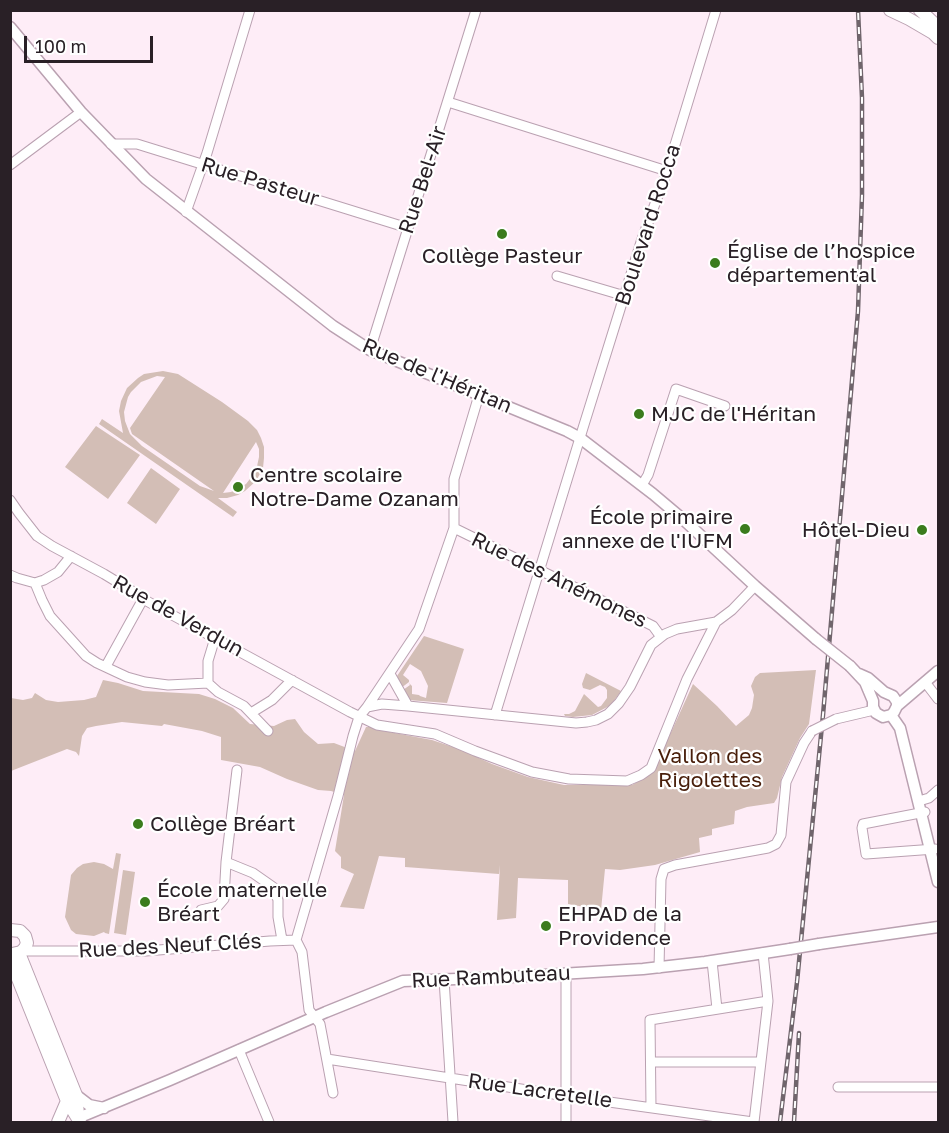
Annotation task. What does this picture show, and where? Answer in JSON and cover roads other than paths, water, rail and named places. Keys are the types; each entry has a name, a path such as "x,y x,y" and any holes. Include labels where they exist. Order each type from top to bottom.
{"main road":[{"path":"920,10 939,27"},
{"path":"897,11 920,17 939,27"},
{"path":"897,11 939,38"},
{"path":"10,930 20,931 25,936 20,951 24,968 72,1098"},
{"path":"20,951 72,1098 76,1121"},
{"path":"58,1122 72,1098"}],"street":[{"path":"186,212 250,10"},
{"name":"Rue Bel-Air","path":"370,350 476,10"},
{"name":"Boulevard Rocca","path":"495,715 641,242 667,171 716,10"},
{"name":"Rue de l'Héritan","path":"10,27 111,144 146,179 186,212 333,326 370,350 580,438 685,521 755,586 859,674 865,682 873,705"},
{"path":"448,102 667,171"},
{"path":"10,165 81,112"},
{"name":"Rue Pasteur","path":"111,144 137,144 408,228"},
{"path":"556,276 625,296"},
{"path":"642,485 648,475 676,389 725,406"},
{"path":"333,1093 320,1024 309,1010 302,952 296,940 359,717 419,629 454,528 454,479 479,395"},
{"name":"Rue de Verdun","path":"12,504 37,536 143,599 359,717 377,725 435,734 532,772 569,779 627,782 651,768 687,679 716,622"},
{"name":"Rue des Anémones","path":"454,528 653,626 661,637"},
{"path":"10,575 35,583 58,572 71,556"},
{"path":"35,583 50,616 67,636 97,663 127,677 145,682 168,685 208,683 218,692 244,706 268,731"},
{"path":"367,707 382,704 576,723 596,720 608,714 620,703 651,645 677,629 716,622 732,610 755,586"},
{"path":"106,666 143,599"},
{"path":"208,683 208,661 215,638"},
{"path":"659,968 661,879 664,869 768,848 776,844 780,836 786,782 812,731 873,705 877,695 891,702 913,693 939,671"},
{"path":"390,674 408,706"},
{"name":"Rue de l'Héritan","path":"859,674 868,678 891,702 933,849 939,882"},
{"path":"251,713 272,700 292,680"},
{"path":"924,683 939,699"},
{"path":"873,705 879,716 887,717 891,702"},
{"path":"201,910 218,906 224,899 237,770"},
{"path":"933,849 867,854 862,828 863,824 922,808 939,790"},
{"path":"226,862 253,873 273,887 278,900 282,940"},
{"name":"Rue Rambuteau","path":"76,1121 314,1017 403,981 659,968 939,927"},
{"name":"Rue des Neuf Clés","path":"20,951 146,951 296,940"},
{"path":"754,1122 768,1001 763,953"},
{"path":"712,961 717,1009"},
{"path":"566,974 566,1122"},
{"path":"444,979 453,1122"},
{"path":"651,1107 650,1020 768,1001"},
{"path":"239,1050 269,1122"},
{"name":"Rue Lacretelle","path":"327,1059 754,1122"},
{"path":"651,1062 761,1062"},
{"path":"838,1087 939,1087"},
{"path":"72,1098 104,1108"}],"railway":[{"path":"780,1122 797,982 823,715 858,311 862,195 862,98 858,10"},
{"path":"794,1122 799,1033"}],"place":[{"name":"Collège Pasteur","path":"502,234"},
{"name":"Église de l’hospice départemental","path":"715,263"},
{"name":"MJC de l'Héritan","path":"639,414"},
{"name":"Centre scolaire Notre-Dame Ozanam","path":"238,487"},
{"name":"École primaire annexe de l'IUFM","path":"745,529"},
{"name":"Hôtel-Dieu","path":"922,530"},
{"name":"Collège Bréart","path":"138,824"},
{"name":"École maternelle Bréart","path":"145,902"},
{"name":"EHPAD de la Providence","path":"546,926"}],"park label":[{"name":"Vallon des Rigolettes","path":"710,768"}]}
